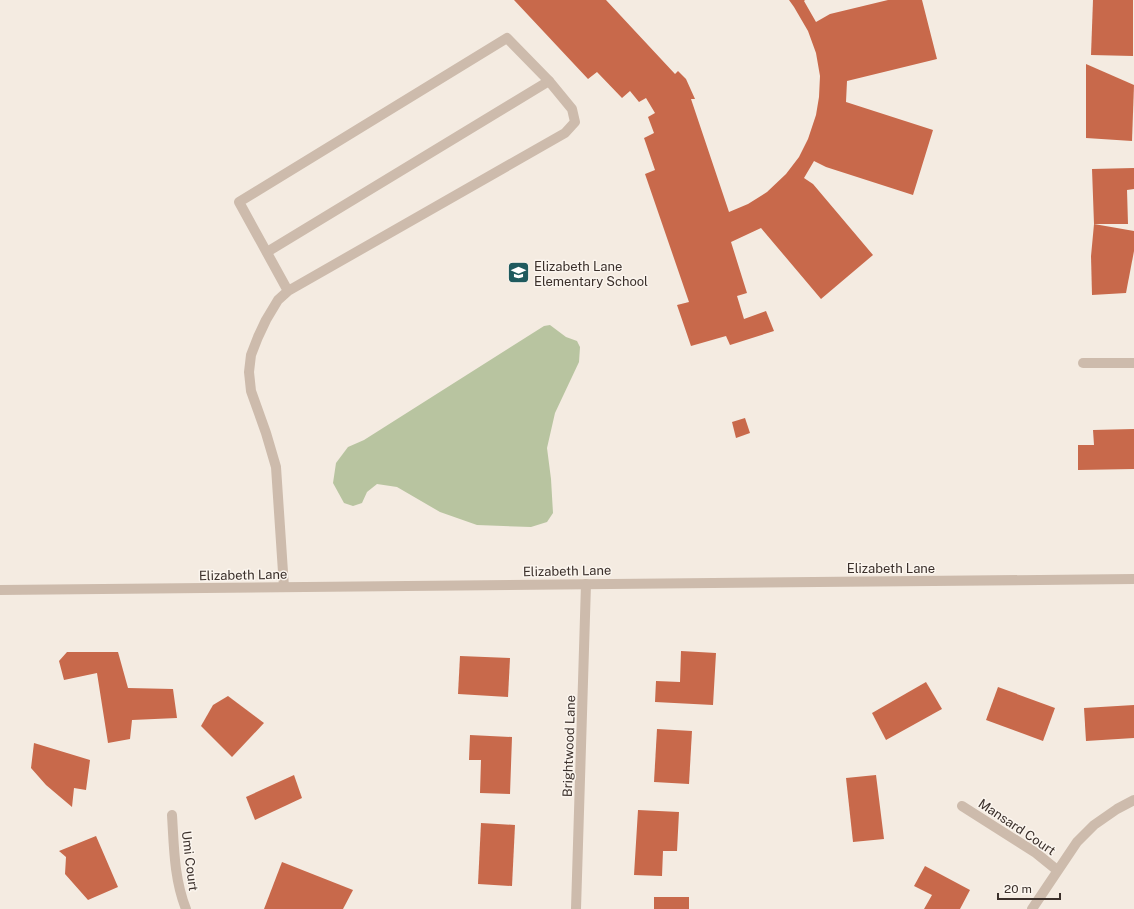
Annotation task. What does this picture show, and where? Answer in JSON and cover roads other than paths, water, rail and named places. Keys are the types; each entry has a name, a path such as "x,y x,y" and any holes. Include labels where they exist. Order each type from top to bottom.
{"street":[{"path":"284,587 276,467 251,391 249,372 251,355 258,337 278,300 288,291 565,132 575,122 572,109 549,81 507,38 239,202 288,291"},
{"path":"267,252 549,81"},
{"path":"1083,363 1134,362"},
{"name":"Elizabeth Lane","path":"0,590 1134,579"},
{"name":"Brightwood Lane","path":"576,909 586,584"},
{"path":"1032,909 1076,842 1094,825 1117,809 1134,800"},
{"name":"Mansard Court","path":"962,806 1036,853 1057,870"},
{"name":"Umi Court","path":"172,815 176,869 181,896 186,909"}],"place":[{"name":"Elizabeth Lane Elementary School","path":"518,273"}]}
